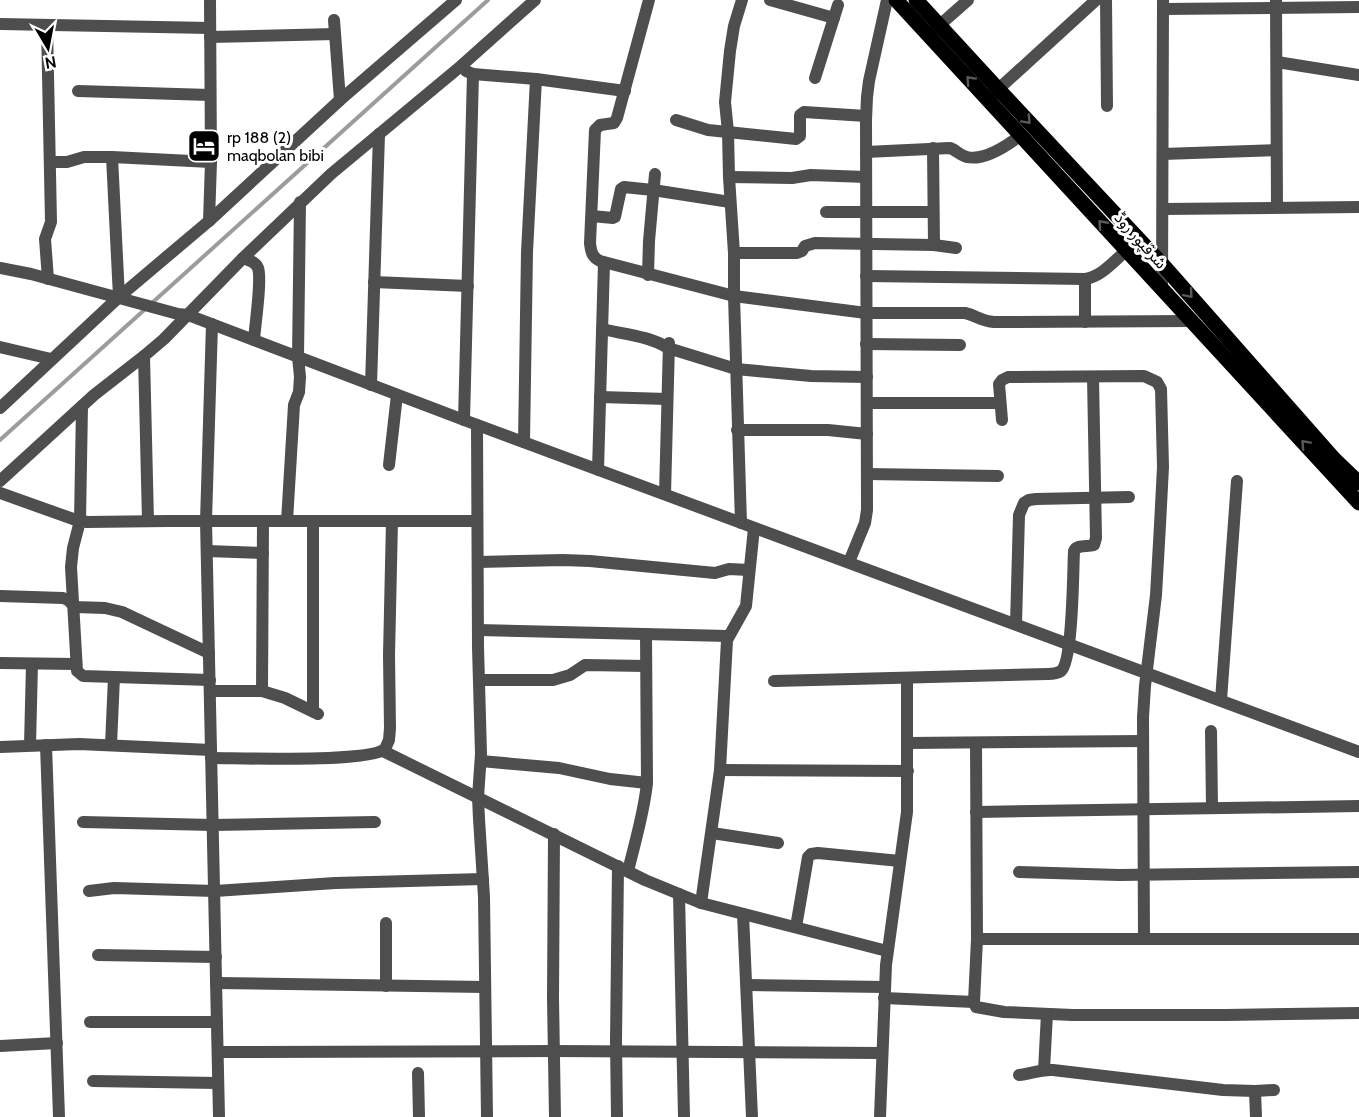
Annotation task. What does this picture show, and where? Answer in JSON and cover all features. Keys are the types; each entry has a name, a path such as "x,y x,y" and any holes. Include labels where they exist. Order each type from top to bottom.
{"main road":[{"name":"شرقپور روڈ","path":"896,0 934,30 993,94 1162,264 1334,459 1359,483"},
{"name":"شرقپور روڈ","path":"916,0 934,30"},
{"name":"شرقپور روڈ","path":"993,94 1021,135 1359,503"}],"street":[{"path":"209,221 210,0"},
{"path":"0,408 119,297 209,221 340,100 456,0"},
{"path":"0,481 82,406 144,356 183,314 331,174 461,66 535,0"},
{"path":"649,0 616,121 612,124 600,125 596,130 591,253 596,260 734,296 866,313 964,313 979,320 994,322 1191,321"},
{"path":"741,523 734,253 725,102 734,26 742,0"},
{"path":"770,0 834,18"},
{"path":"849,562 865,523 867,510 866,116 869,81 887,0"},
{"path":"934,30 968,0"},
{"path":"993,94 1096,0"},
{"path":"1106,0 1107,106"},
{"path":"1276,4 1276,207"},
{"path":"1162,290 1163,5 1276,4 1359,7"},
{"path":"815,78 838,5"},
{"path":"334,20 340,100"},
{"path":"0,24 210,33 335,34"},
{"path":"47,25 51,222 45,239 48,279"},
{"path":"1276,62 1359,75"},
{"path":"461,66 472,74 625,91"},
{"path":"464,420 472,74"},
{"path":"524,442 526,252 536,80"},
{"path":"78,91 210,95"},
{"path":"676,120 696,127 795,139 800,136 800,115 804,112 866,116"},
{"path":"371,385 379,134"},
{"path":"866,152 953,149 962,156 974,158 1000,150 1021,135"},
{"path":"933,148 934,245"},
{"path":"1163,154 1276,150"},
{"path":"50,162 67,162 84,157 211,162"},
{"path":"112,157 119,297"},
{"path":"648,274 655,174"},
{"path":"729,177 792,178 811,175 866,177"},
{"path":"592,216 615,217 623,187 730,202"},
{"path":"287,521 294,405 300,388 298,357 300,202"},
{"path":"1162,209 1359,207"},
{"path":"826,212 933,213"},
{"path":"734,253 797,253 805,246 815,243 934,245 956,248"},
{"path":"866,276 1085,279 1095,277 1126,250"},
{"path":"243,258 258,268 259,286 254,340"},
{"path":"598,470 604,263"},
{"path":"0,268 119,297 212,324 477,425 1359,752"},
{"path":"1085,279 1085,322"},
{"path":"374,282 468,286"},
{"path":"212,324 206,521 219,1117"},
{"path":"602,329 669,344 736,369 811,376 867,377"},
{"path":"665,494 669,344"},
{"path":"866,344 960,345"},
{"path":"0,347 51,359"},
{"path":"144,356 148,521"},
{"path":"1002,420 999,384 1008,377 1144,376 1157,382 1161,389 1163,467 1161,513 1156,595 1145,686 1143,741 1144,939"},
{"path":"774,681 1048,674 1063,669 1070,644 1074,551 1076,547 1092,546 1096,543 1093,377"},
{"path":"389,465 397,394"},
{"path":"600,397 667,399"},
{"path":"867,403 1000,403"},
{"path":"82,406 80,521 71,567 76,664 77,671 83,676 262,691 285,698 317,713 313,521"},
{"path":"477,425 481,761 478,797 483,879 487,1117"},
{"path":"737,430 828,430 867,434"},
{"path":"867,474 998,476"},
{"path":"1221,700 1237,481"},
{"path":"0,493 80,521 477,521"},
{"path":"1016,624 1019,515 1022,505 1031,500 1129,497"},
{"path":"262,521 262,691"},
{"path":"0,747 111,745 211,754 328,758 383,751 388,744 390,728 392,521"},
{"path":"701,903 720,770 726,648 728,636 746,606 754,528"},
{"path":"207,551 262,553"},
{"path":"478,562 563,560 715,573 729,569 749,570"},
{"path":"0,596 63,598 80,608 112,609 209,653"},
{"path":"478,630 728,636"},
{"path":"617,1117 616,1052 623,868 639,828 647,783 646,634"},
{"path":"0,663 76,664"},
{"path":"30,745 32,664"},
{"path":"479,680 553,680 570,675 585,665 646,666"},
{"path":"111,745 114,677"},
{"path":"880,1117 887,951 907,812 907,678"},
{"path":"1211,731 1212,808"},
{"path":"907,743 1143,741"},
{"path":"976,743 977,939 974,1002 976,1007 984,1010 1047,1014 1226,1016 1359,1013"},
{"path":"46,745 59,1117"},
{"path":"383,751 645,880 701,903 887,951"},
{"path":"481,761 559,768 610,779 647,783"},
{"path":"720,770 908,771"},
{"path":"976,812 1359,806"},
{"path":"83,822 213,825 375,822"},
{"path":"712,833 778,843"},
{"path":"554,834 555,1117"},
{"path":"796,927 808,858 811,854 900,861"},
{"path":"1019,872 1143,875 1359,872"},
{"path":"89,891 114,888 214,891 335,883 483,879"},
{"path":"679,894 684,1117"},
{"path":"743,914 752,1117"},
{"path":"386,923 386,986"},
{"path":"977,939 1359,939"},
{"path":"98,955 216,957"},
{"path":"216,983 485,987"},
{"path":"747,985 885,992 974,1002"},
{"path":"1044,1070 1047,1014"},
{"path":"90,1022 218,1022"},
{"path":"0,1046 57,1044"},
{"path":"218,1052 882,1053"},
{"path":"1018,1075 1044,1070 1223,1090 1274,1089"},
{"path":"418,1073 419,1117"},
{"path":"93,1080 218,1083"},
{"path":"1255,1091 1256,1117"}],"waterway":[{"path":"0,440 488,0"}],"place":[{"name":"rp 188 (2) maqbolan bibi","path":"204,146"}]}
